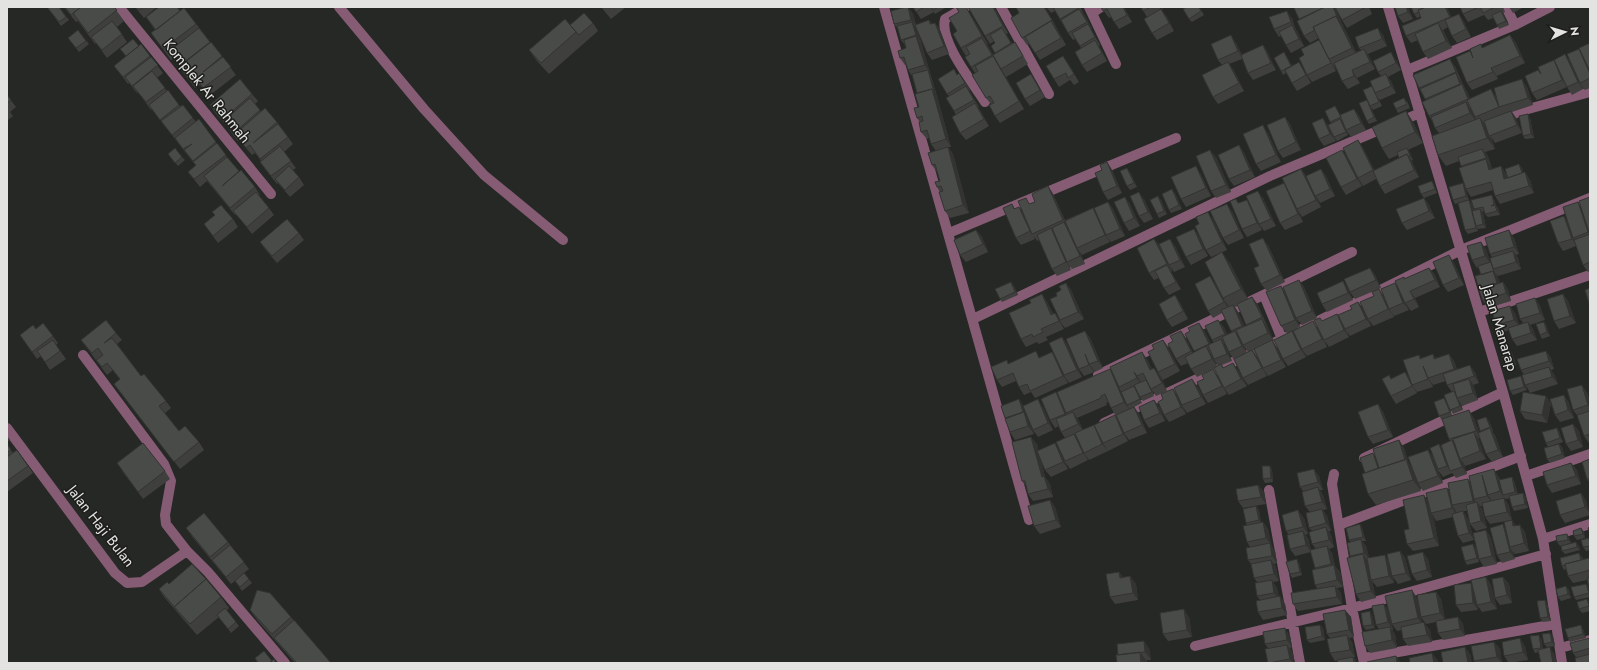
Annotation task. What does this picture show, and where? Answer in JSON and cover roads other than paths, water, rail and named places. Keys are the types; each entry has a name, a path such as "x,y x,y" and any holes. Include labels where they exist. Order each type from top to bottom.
{"street":[{"name":"Komplek Ar Rahmah","path":"119,7 271,194"},
{"path":"339,7 424,109 484,175 563,240"},
{"path":"884,7 1029,520"},
{"path":"966,7 945,19 943,25 950,46 985,102"},
{"path":"1001,7 1049,94"},
{"path":"1102,7 1090,10 1116,64"},
{"name":"Jalan Manarap","path":"1388,7 1420,113 1434,145 1461,250 1544,539 1562,663"},
{"path":"1506,7 1515,25"},
{"path":"1407,70 1515,25 1550,7"},
{"path":"1493,122 1521,111 1590,92"},
{"path":"973,319 1270,176 1420,113"},
{"path":"949,233 1176,138"},
{"path":"1095,427 1282,339 1461,250 1590,198"},
{"path":"1089,379 1352,252"},
{"path":"1479,312 1590,275"},
{"path":"1264,295 1282,339"},
{"path":"83,355 164,464 171,481 165,515 166,524 187,551 208,572 285,663"},
{"path":"1364,458 1503,392"},
{"name":"Jalan Haji Bulan","path":"7,428 115,573 127,582 142,582 187,551"},
{"path":"1526,476 1590,454"},
{"path":"1339,525 1521,456"},
{"path":"1334,474 1332,484 1352,608 1364,660 1556,624"},
{"path":"1269,490 1291,621 1300,663"},
{"path":"1544,539 1590,524"},
{"path":"1195,646 1291,621 1352,608 1546,554"},
{"path":"1560,648 1590,640"}]}
